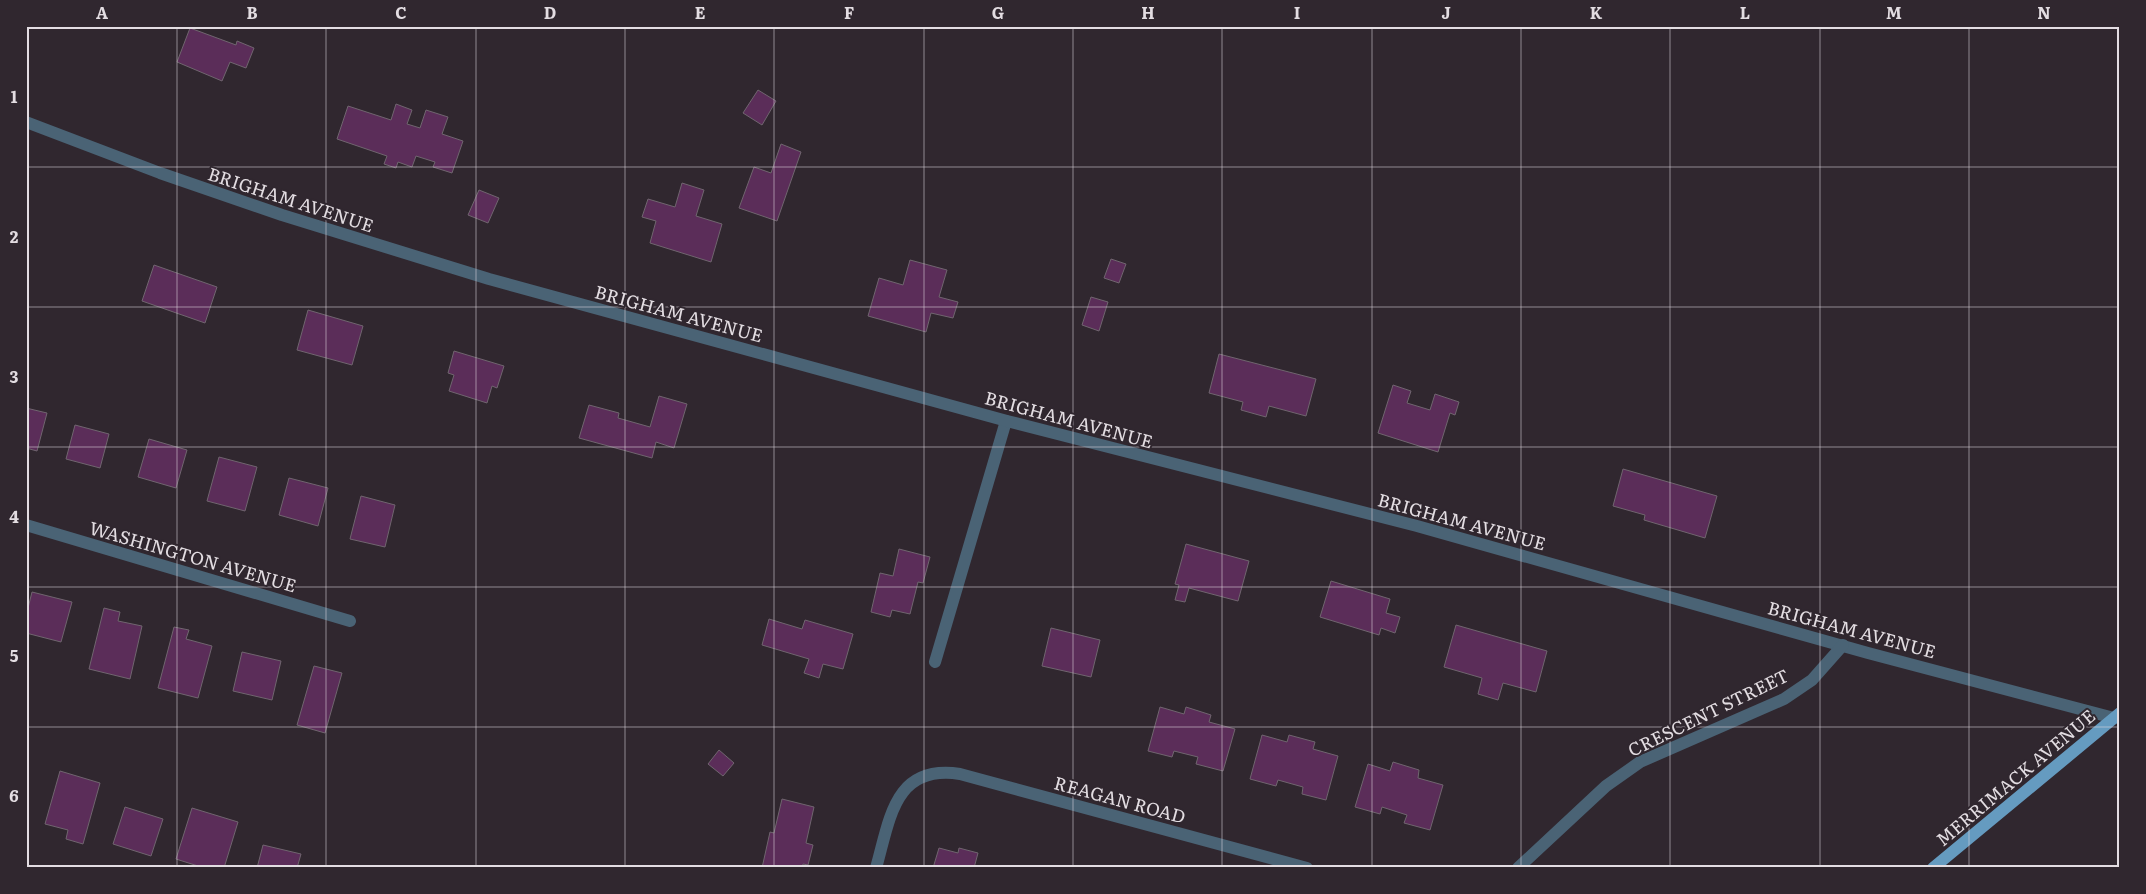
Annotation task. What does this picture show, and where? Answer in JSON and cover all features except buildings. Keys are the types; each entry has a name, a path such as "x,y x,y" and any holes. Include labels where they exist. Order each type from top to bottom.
{"main road":[{"name":"MERRIMACK AVENUE","path":"1933,868 2117,715"}],"street":[{"name":"BRIGHAM AVENUE","path":"26,122 160,173 382,247 489,279 1006,421 1417,526 1843,645 2117,715"},
{"path":"935,662 1006,421"},
{"name":"WASHINGTON AVENUE","path":"26,525 350,621"},
{"name":"CRESCENT STREET","path":"1518,868 1606,786 1640,762 1784,699 1812,680 1843,645"},
{"name":"REAGAN ROAD","path":"876,868 890,820 900,797 908,786 924,775 936,772 960,774 1307,868"}]}
